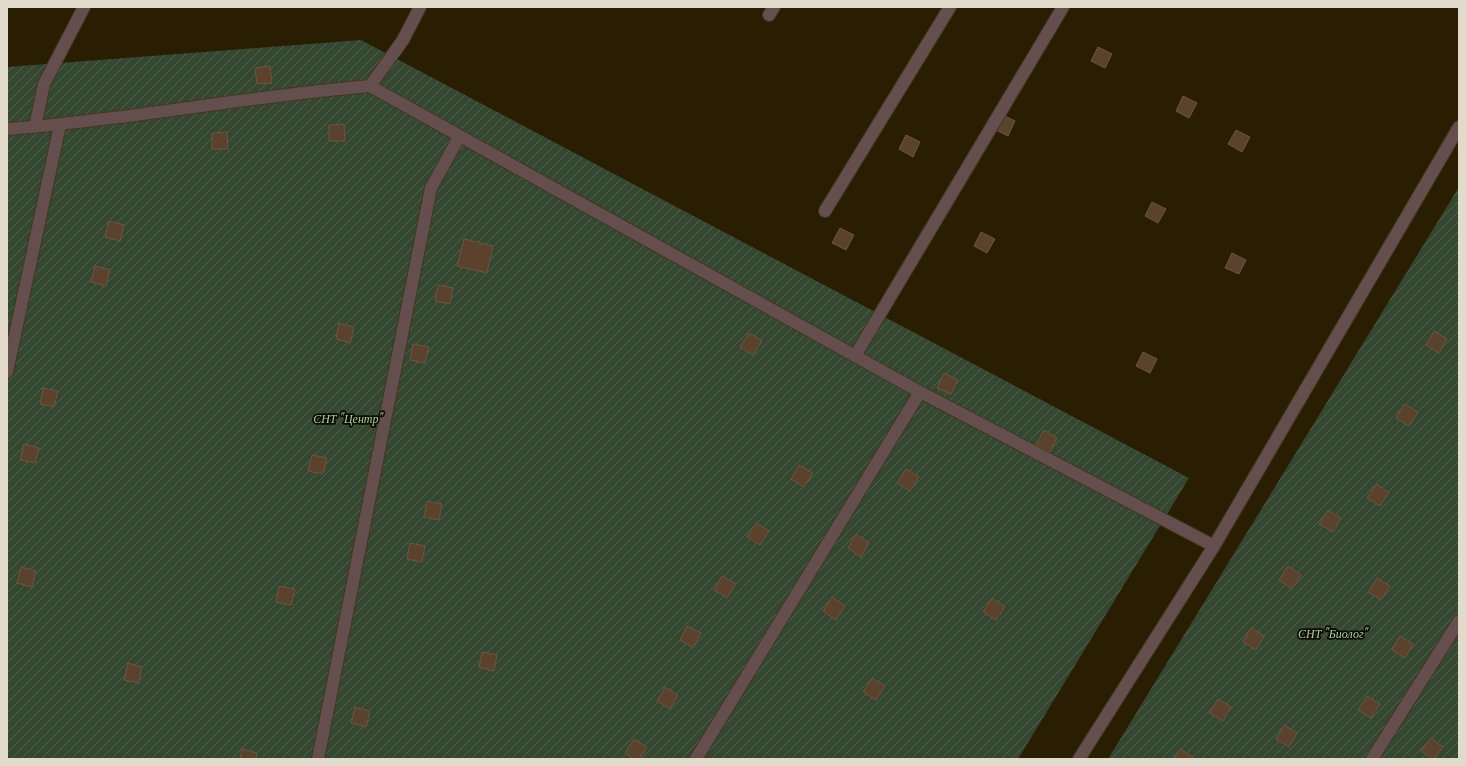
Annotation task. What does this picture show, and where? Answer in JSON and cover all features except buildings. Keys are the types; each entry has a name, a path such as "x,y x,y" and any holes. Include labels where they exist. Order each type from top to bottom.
{"street":[{"path":"35,126 44,84 84,7"},
{"path":"370,86 403,40 420,7"},
{"path":"826,211 950,7"},
{"path":"855,356 1063,7"},
{"path":"7,129 60,125 313,91 370,86 459,137 920,392 1214,546"},
{"path":"7,372 60,125"},
{"path":"1079,759 1214,546 1459,127"},
{"path":"318,759 431,188 459,137"},
{"path":"696,759 920,392"},
{"path":"1372,759 1459,621"}],"green space":[{"name":"СНТ \"Центр\"","path":"361,40 1189,478 1018,759 7,759 7,67"},
{"name":"СНТ \"Биолог\"","path":"1459,187 1459,759 1108,759"}]}
